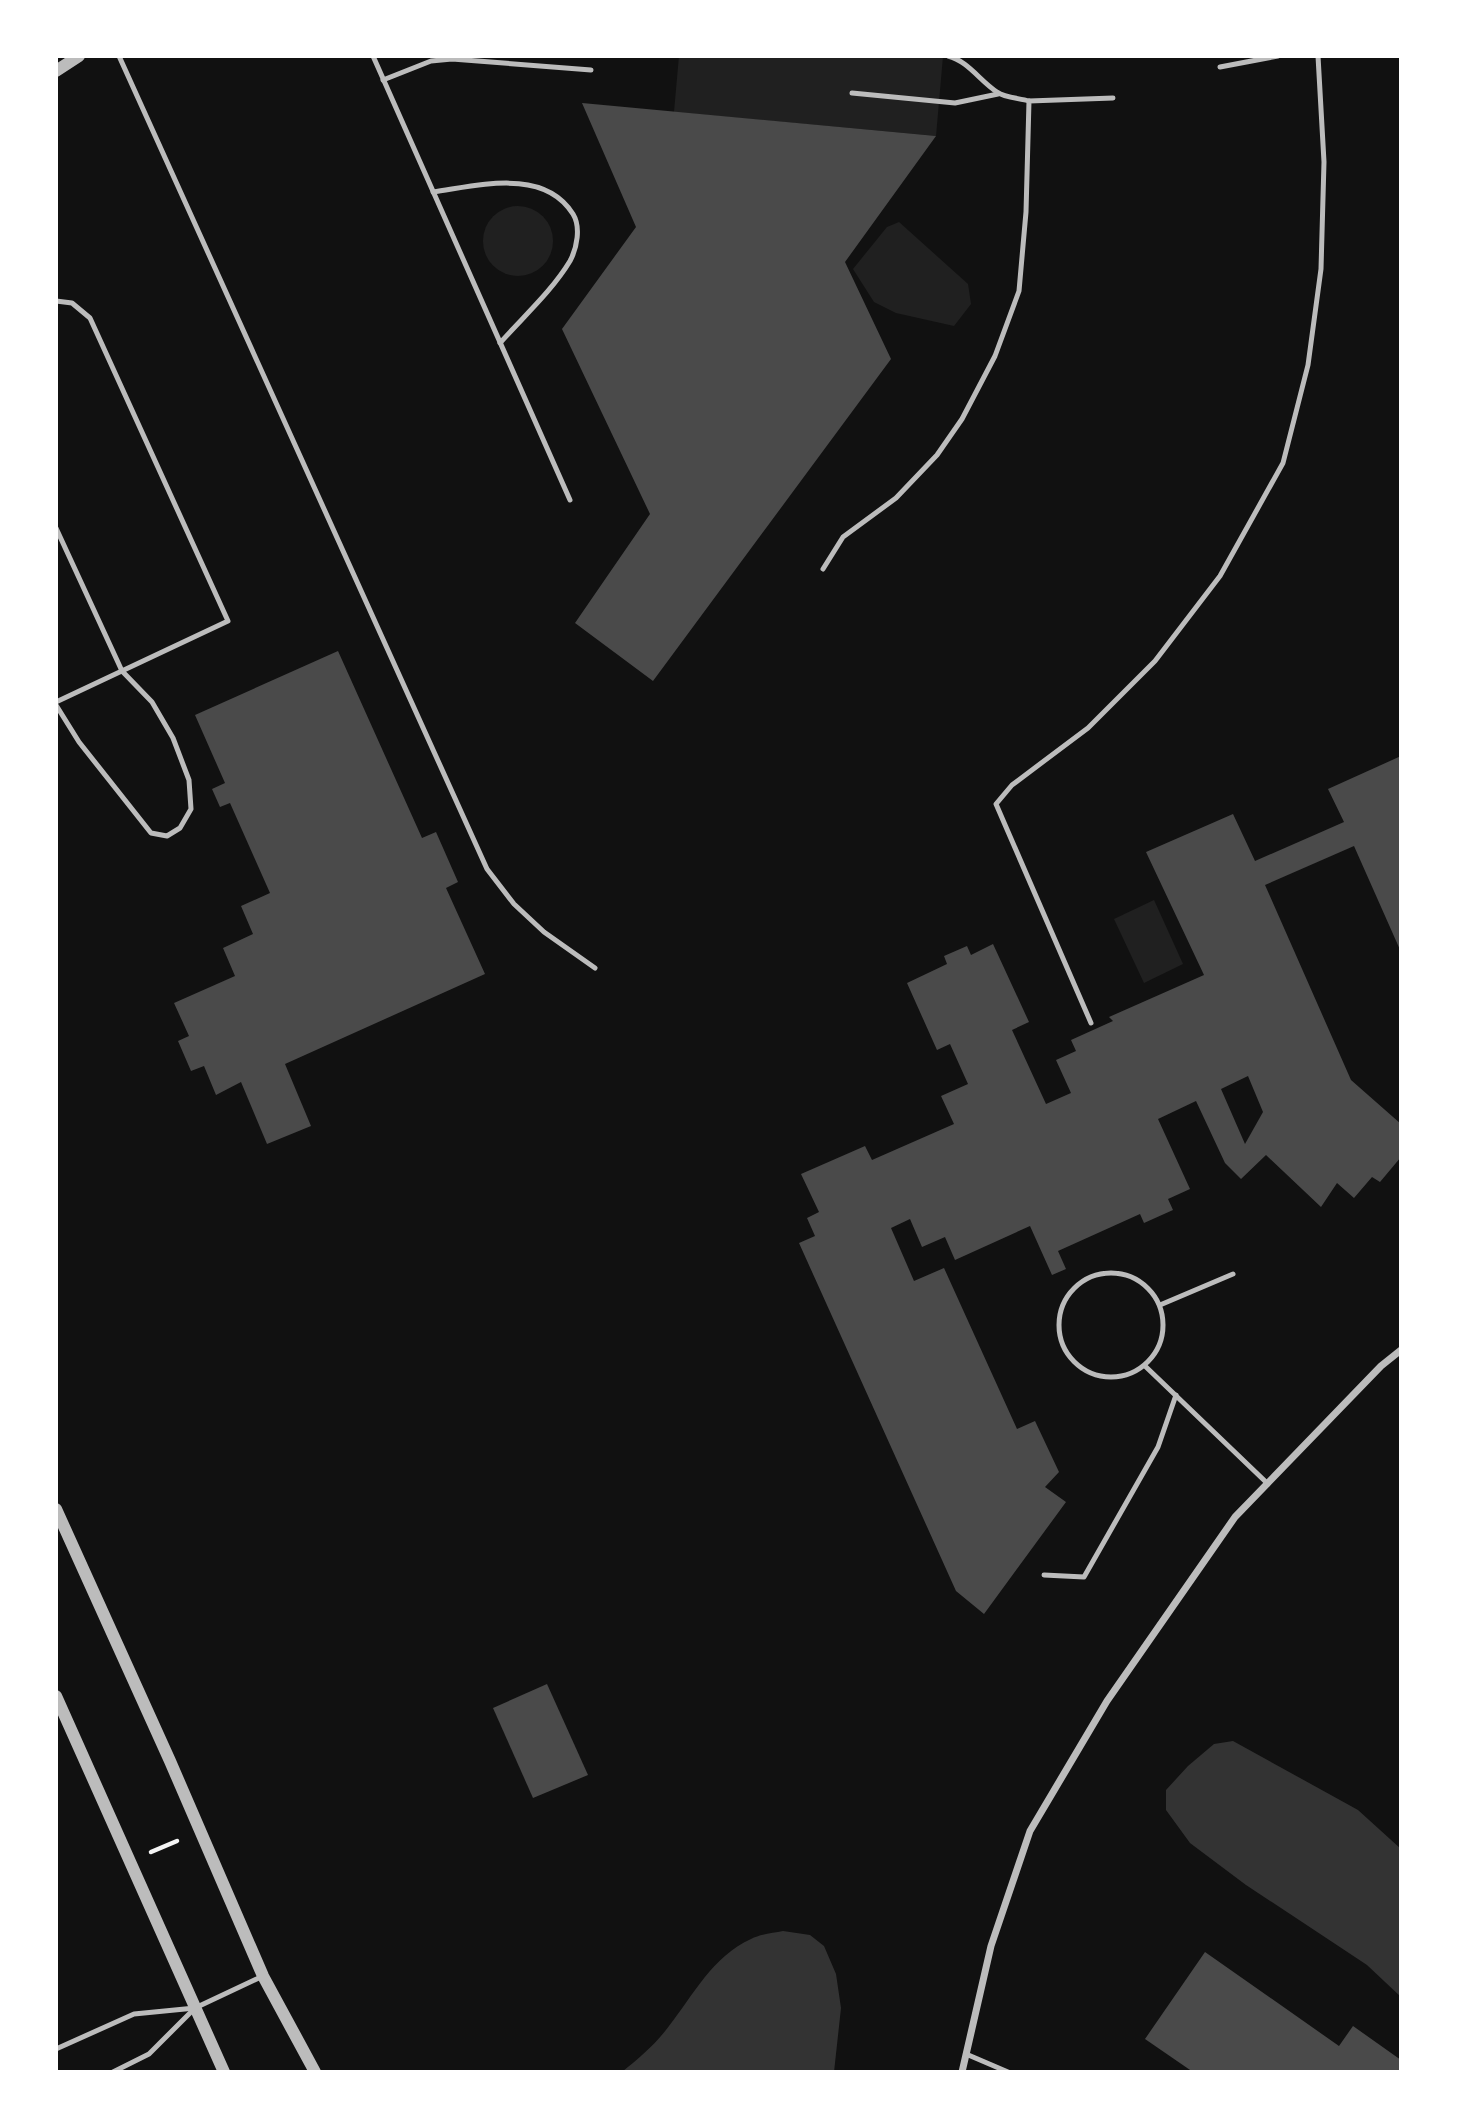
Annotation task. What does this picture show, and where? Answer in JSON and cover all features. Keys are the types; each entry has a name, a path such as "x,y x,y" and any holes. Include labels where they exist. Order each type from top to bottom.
{"street":[{"path":"56,71 79,56"},
{"path":"962,2072 991,1946 1030,1831 1107,1701 1235,1517 1381,1366 1401,1350"},
{"path":"56,1510 170,1761 262,1976 315,2072"},
{"path":"56,1696 225,2072"}],"lane":[{"path":"119,56 487,869 514,904 544,932 595,968"},
{"path":"373,56 570,500"},
{"path":"504,63 512,56"},
{"path":"948,56 976,74 998,94"},
{"path":"1220,67 1278,56"},
{"path":"1091,1023 996,804 1012,785 1088,728 1155,661 1220,576 1283,463 1308,365 1321,269 1324,162 1318,56"},
{"path":"383,80 431,61 452,59 591,70"},
{"path":"852,93 955,103 998,94 1029,100 1113,98"},
{"path":"823,569 843,537 896,498 937,455 962,419 995,356 1019,291 1026,212 1029,100"},
{"path":"433,192 496,183 528,184 545,189 564,201 575,218 578,237 572,258 558,278 500,343"},
{"path":"56,301 72,303 90,318 228,621 122,671 56,704 79,742 151,832 167,836 180,828 191,809 189,780 173,738 152,702 122,671 56,528"},
{"path":"1103,1273 1120,1273 1137,1279 1160,1305 1164,1321 1162,1338 1156,1353 1145,1366 1130,1375 1113,1378 1096,1376 1080,1368 1068,1355 1060,1339 1058,1322 1062,1305 1072,1290 1086,1279 1103,1273"},
{"path":"1160,1305 1233,1274"},
{"path":"1145,1366 1268,1484"},
{"path":"1044,1575 1084,1577 1158,1447 1176,1395"},
{"path":"113,2072 149,2054 195,2008 262,1976"},
{"path":"56,2049 134,2014 195,2008"},
{"path":"966,2054 1008,2072"}],"path":[{"path":"150,1852 177,1840"}],"shaded area":[{"path":"679,56 943,56 936,136 674,112"},
{"path":"525,206 538,212 547,221 551,227 551,255 543,266 532,274 511,276 493,266 485,255 483,234 493,216 504,208"},
{"path":"899,222 968,284 971,304 954,326 896,313 874,302 853,269 887,227"},
{"path":"1154,900 1183,964 1144,983 1114,919"},
{"path":"1233,1741 1358,1810 1401,1849 1401,1997 1367,1965 1246,1885 1190,1843 1166,1810 1166,1790 1188,1766 1214,1744"},
{"path":"783,1931 810,1935 824,1946 836,1974 841,2008 834,2072 622,2072 659,2039 705,1977 725,1956 755,1937"}],"building":[{"path":"582,103 936,136 845,262 891,359 653,681 575,623 650,514 562,329 636,227"},
{"path":"338,651 422,838 436,832 458,882 446,888 485,974 285,1064 311,1126 267,1144 241,1082 216,1095 204,1066 191,1071 178,1041 189,1036 174,1003 235,976 223,948 253,934 241,906 270,893 230,803 220,807 212,789 225,783 195,715"},
{"path":"1401,756 1401,952 1354,846 1265,885 1351,1080 1401,1124 1401,1157 1380,1182 1372,1177 1354,1198 1337,1183 1321,1207 1266,1155 1241,1179 1225,1163 1196,1101 1158,1119 1190,1189 1168,1199 1173,1210 1144,1223 1140,1214 1058,1251 1066,1269 1052,1275 1030,1226 955,1260 945,1237 922,1247 910,1219 891,1228 914,1281 944,1268 1017,1429 1035,1421 1059,1472 1045,1487 1066,1502 984,1614 956,1591 799,1243 815,1236 807,1218 819,1212 801,1174 865,1146 872,1160 954,1124 941,1096 968,1084 950,1044 937,1050 907,983 947,964 944,956 967,946 971,955 993,944 1029,1022 1012,1030 1046,1104 1071,1093 1056,1060 1076,1051 1071,1040 1113,1021 1109,1017 1204,975 1146,852 1233,814 1255,861 1344,822 1328,789","holes":["1248,1076 1263,1112 1245,1144 1221,1089"]},
{"path":"547,1684 588,1775 533,1798 493,1708"},
{"path":"1205,1952 1339,2046 1353,2026 1401,2060 1401,2072 1193,2072 1145,2039"}]}
